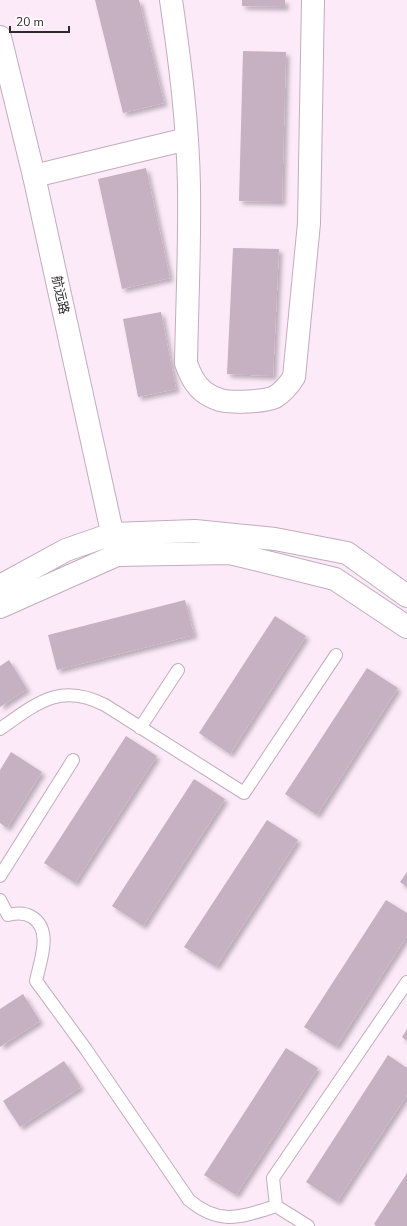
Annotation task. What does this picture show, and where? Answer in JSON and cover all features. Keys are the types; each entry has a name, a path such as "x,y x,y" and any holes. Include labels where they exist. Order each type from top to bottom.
{"street":[{"path":"171,0 182,82 187,139 189,188 186,363 196,384 212,397 221,401 257,402 274,397 282,392 294,377 309,223 312,0"},
{"name":"航远路","path":"0,37 34,176 115,545"},
{"path":"34,176 187,139"},
{"path":"0,586 66,550 115,545 195,531 275,539 347,553 407,596"},
{"path":"0,607 115,545 230,553 335,579 407,627"}],"lane":[{"path":"0,729 42,700 52,697 71,695 83,696 94,700 244,793 336,655"},
{"path":"140,728 178,670"},
{"path":"0,876 73,760"},
{"path":"0,900 8,915 15,913 30,916 36,920 41,927 44,936 36,980 85,1048 189,1200 204,1211 223,1217 243,1217 276,1206"},
{"path":"276,1206 273,1178 407,982"},
{"path":"276,1206 308,1226"}],"building":[{"path":"95,0 139,0 164,103 123,113"},
{"path":"242,0 285,0 285,7 242,6"},
{"path":"243,51 286,52 282,202 239,201"},
{"path":"146,168 170,278 122,289 98,179"},
{"path":"233,248 279,249 273,376 227,374"},
{"path":"161,312 176,389 138,397 123,319"},
{"path":"185,600 194,635 57,670 48,635"},
{"path":"275,616 306,636 230,754 199,733"},
{"path":"9,660 27,689 0,707 0,666"},
{"path":"367,668 398,688 317,815 285,794"},
{"path":"126,736 157,756 75,883 44,863"},
{"path":"11,752 42,772 7,828 0,823 0,770"},
{"path":"194,779 225,799 143,926 112,906"},
{"path":"267,820 298,840 216,967 184,947"},
{"path":"407,872 407,887 400,882"},
{"path":"386,900 407,913 407,936 336,1047 304,1027"},
{"path":"23,994 40,1021 0,1047 0,1009"},
{"path":"407,1029 407,1041 402,1037"},
{"path":"286,1048 318,1068 236,1195 204,1175"},
{"path":"388,1055 407,1068 407,1095 337,1202 306,1182"},
{"path":"64,1061 81,1087 20,1127 3,1101"},
{"path":"407,1173 407,1226 376,1226 374,1224"}]}
